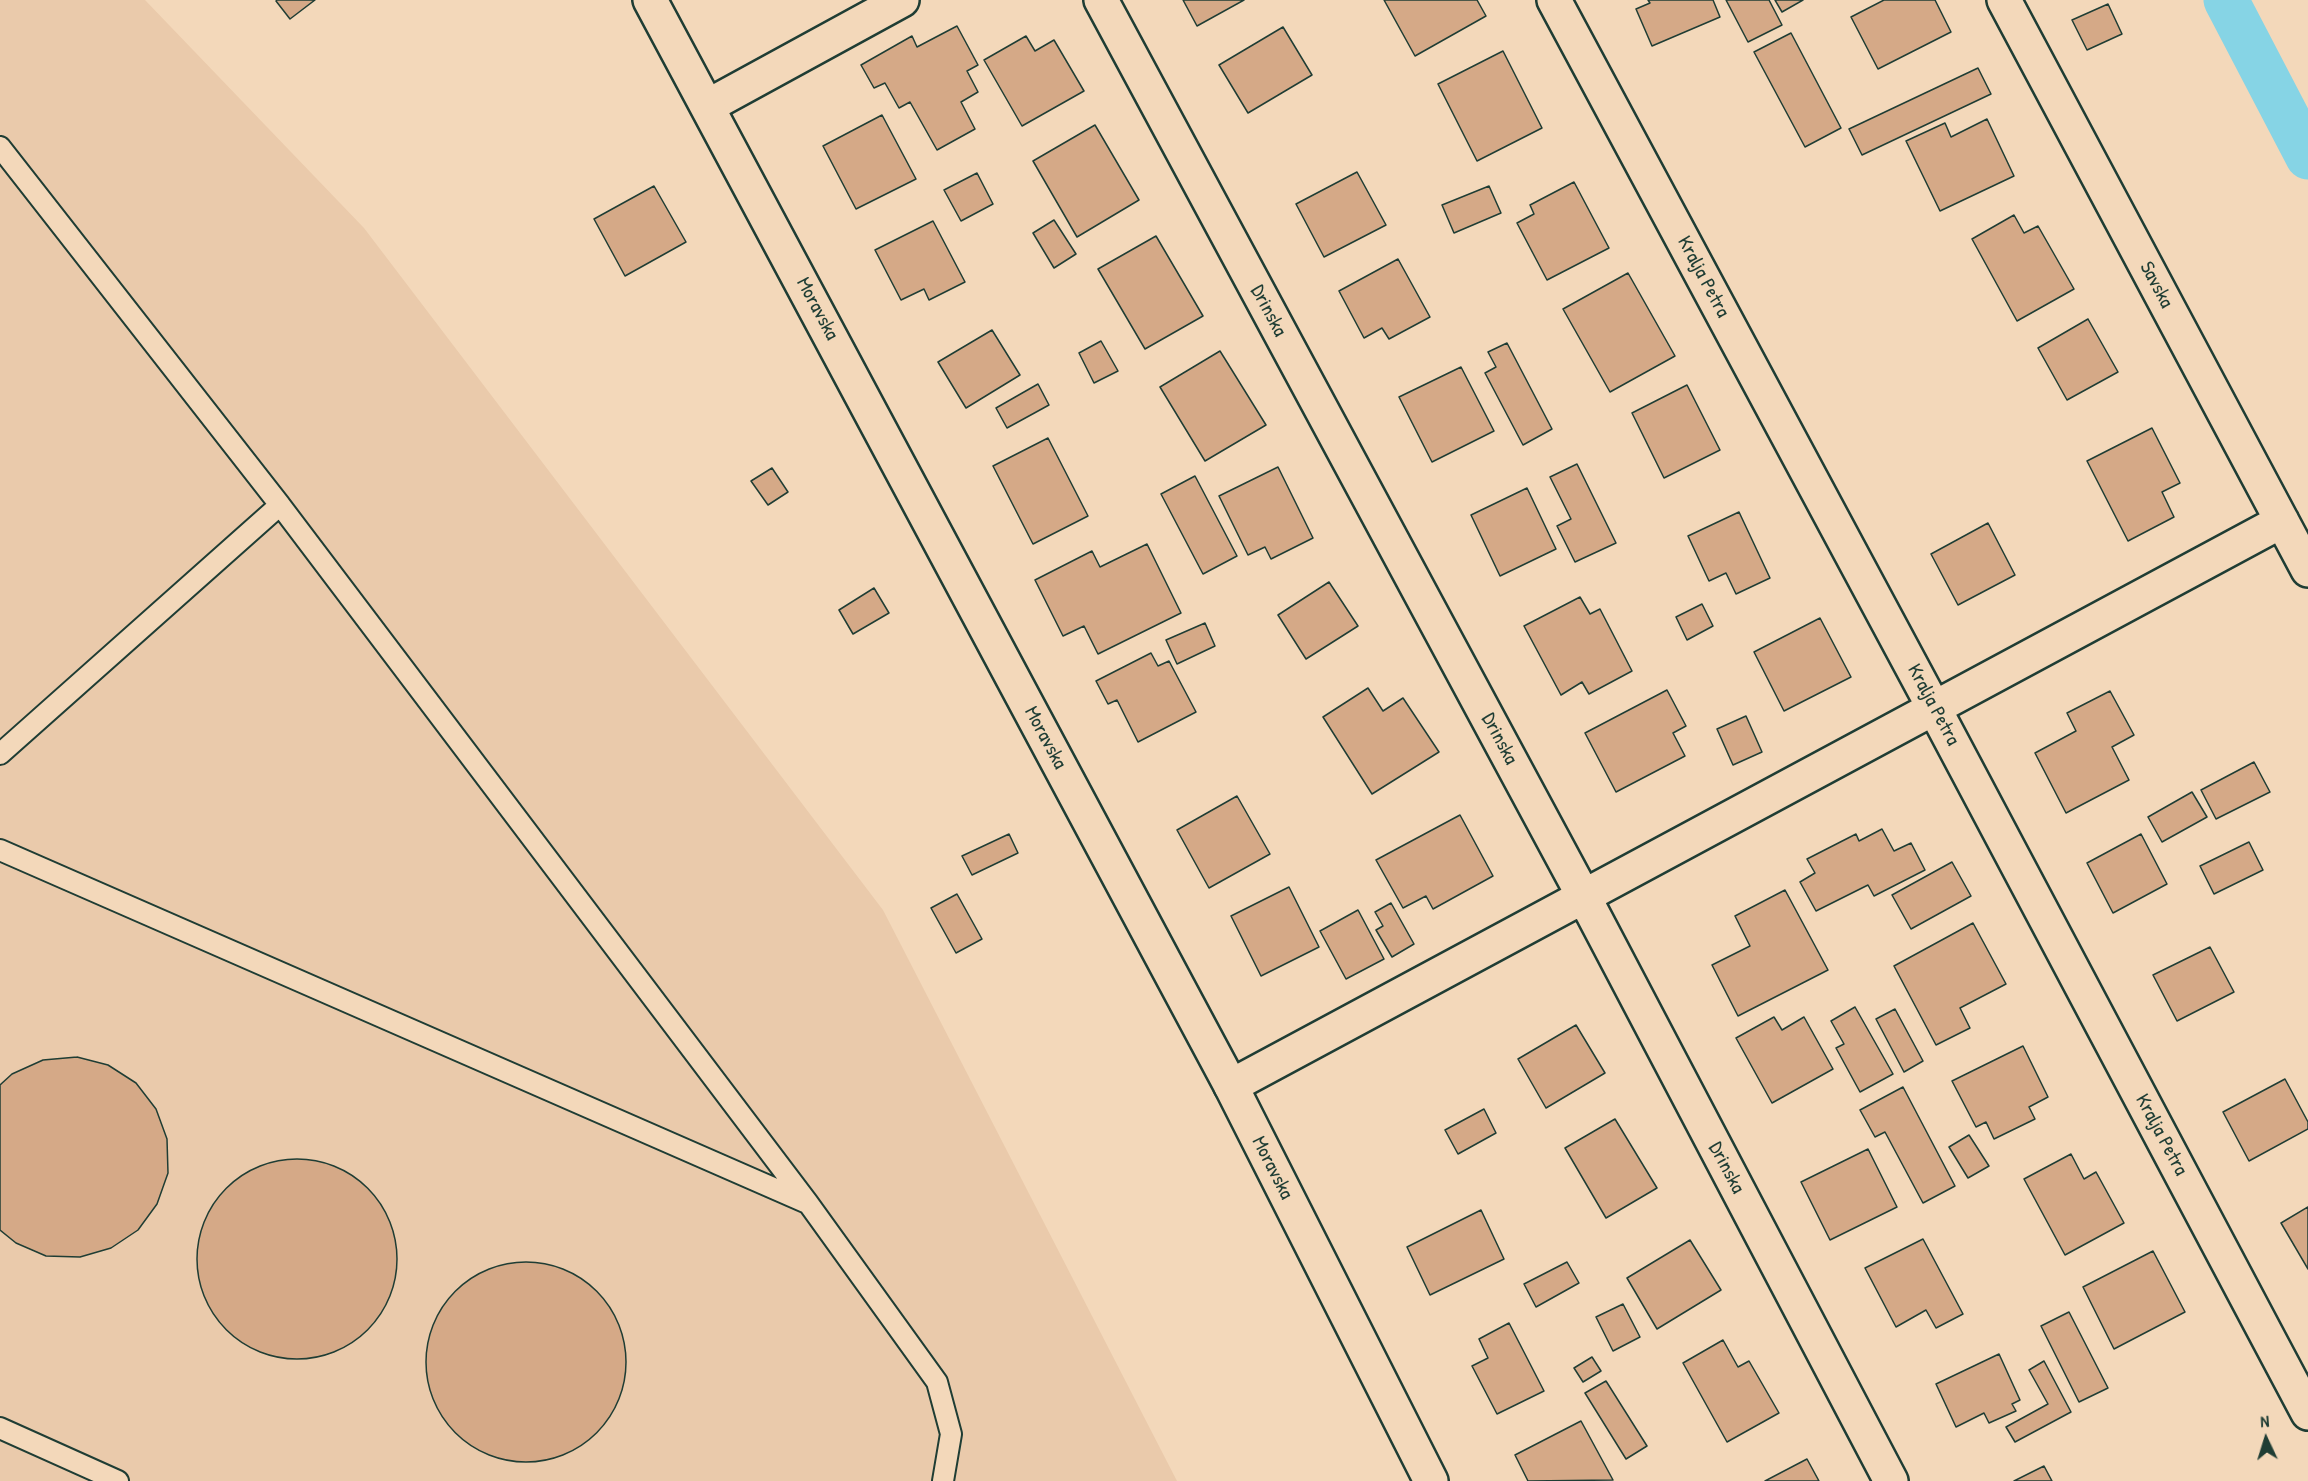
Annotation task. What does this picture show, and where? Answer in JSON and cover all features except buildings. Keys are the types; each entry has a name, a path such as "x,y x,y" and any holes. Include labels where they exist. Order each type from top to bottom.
{"street":[{"name":"Moravska","path":"650,0 1231,1086 1431,1481"},
{"path":"708,106 902,0"},
{"name":"Drinska","path":"1101,0 1584,897 1891,1481"},
{"name":"Kralja Petra","path":"1554,0 1934,708 2308,1413"},
{"name":"Savska","path":"2004,0 2308,570"},
{"path":"1231,1086 2282,521"}],"lane":[{"path":"0,147 280,505 808,1203 937,1382 951,1434 943,1481"},
{"path":"0,754 280,505"},
{"path":"0,849 808,1203"},
{"path":"0,1428 118,1481"}],"shaded area":[{"path":"0,0 145,0 364,228 883,910 1177,1481 0,1481"}],"waterway":[{"path":"2226,0 2308,157"}]}
